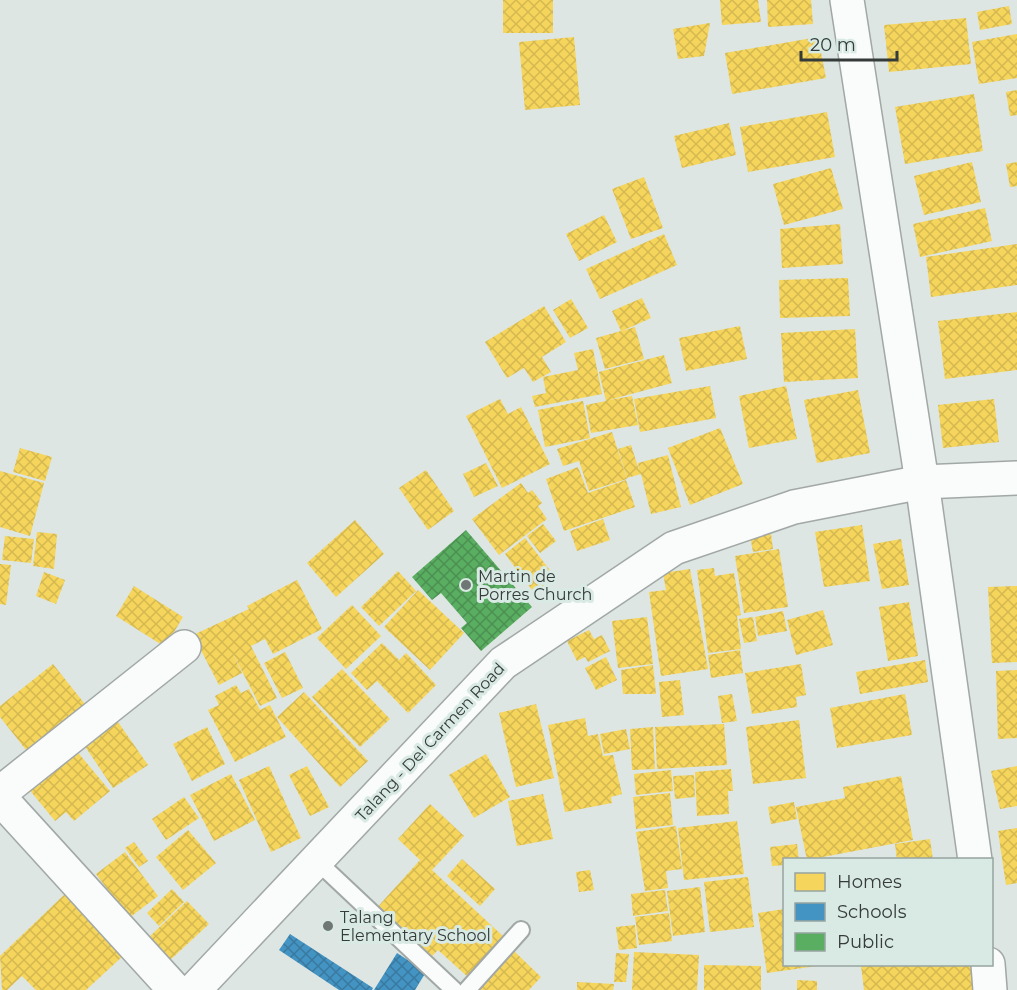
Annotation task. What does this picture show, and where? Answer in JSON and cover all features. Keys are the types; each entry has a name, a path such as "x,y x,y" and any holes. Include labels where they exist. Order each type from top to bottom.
{"street":[{"path":"847,0 922,482 975,858"},
{"name":"Talang - Del Carmen Road","path":"194,990 318,862 503,663 674,548 794,507 922,482 1017,478"},
{"path":"175,990 0,795 184,647"},
{"path":"988,966 990,990"}],"lane":[{"path":"318,862 454,990"},
{"path":"466,990 521,930"}],"building: Homes":[{"path":"503,0 553,0 553,33 503,33"},
{"path":"720,0 758,0 761,22 722,25"},
{"path":"767,0 811,0 813,24 768,27"},
{"path":"1009,6 1012,24 980,30 977,12"},
{"path":"966,18 971,64 889,72 884,25"},
{"path":"710,23 704,56 678,59 673,29"},
{"path":"1017,34 1017,78 979,84 972,42"},
{"path":"574,37 580,105 525,110 519,42"},
{"path":"818,37 826,78 732,94 725,53"},
{"path":"1017,90 1017,115 1010,116 1006,92"},
{"path":"974,94 983,151 905,164 895,107"},
{"path":"827,112 835,157 748,172 740,127"},
{"path":"729,123 736,155 682,168 674,136"},
{"path":"972,162 981,202 924,215 914,176"},
{"path":"1017,162 1017,186 1010,187 1006,164"},
{"path":"831,168 843,209 784,225 773,184"},
{"path":"644,177 663,228 631,239 612,189"},
{"path":"985,208 992,241 920,257 913,224"},
{"path":"604,215 617,242 579,261 566,234"},
{"path":"840,224 843,264 782,268 780,229"},
{"path":"664,234 677,265 600,299 586,269"},
{"path":"1017,244 1017,285 931,297 926,257"},
{"path":"848,278 850,316 780,318 779,280"},
{"path":"642,298 651,318 622,331 635,327 644,359 605,369 596,338 621,331 612,311"},
{"path":"571,299 588,328 570,338 553,310"},
{"path":"544,306 566,342 542,357 551,372 533,382 524,368 507,378 485,342"},
{"path":"1017,312 1017,370 945,379 938,321"},
{"path":"740,326 747,359 686,371 679,338"},
{"path":"855,329 858,378 784,382 781,333"},
{"path":"593,349 602,394 535,407 532,396 546,393 543,377 578,370 574,353"},
{"path":"664,355 672,383 609,400 632,396 638,425 591,433 586,405 606,401 599,372"},
{"path":"710,386 716,418 640,432 634,399"},
{"path":"786,386 797,439 749,448 739,396"},
{"path":"858,390 870,453 817,463 804,400"},
{"path":"500,399 508,414 521,407 550,464 502,488 466,416"},
{"path":"994,399 999,442 943,448 938,405"},
{"path":"583,401 590,438 545,447 538,410"},
{"path":"720,428 743,484 690,505 668,448"},
{"path":"612,432 627,479 589,491 579,461 563,466 557,449"},
{"path":"631,445 639,470 638,463 668,455 681,507 651,514 641,474 627,478 618,449"},
{"path":"20,448 52,457 45,481 13,472"},
{"path":"486,463 498,486 474,497 463,474"},
{"path":"578,467 588,493 626,480 635,507 564,531 546,479"},
{"path":"426,470 454,511 428,530 399,488"},
{"path":"0,471 44,483 30,536 0,527"},
{"path":"521,483 528,493 532,490 542,503 538,506 547,519 499,555 472,519"},
{"path":"603,519 610,540 577,551 570,531"},
{"path":"355,520 384,554 336,597 307,563"},
{"path":"543,524 556,541 540,553 527,536"},
{"path":"862,525 870,581 824,587 815,532"},
{"path":"770,527 773,549 753,552 749,530"},
{"path":"37,532 57,534 54,569 33,566"},
{"path":"5,536 34,539 31,563 2,560"},
{"path":"525,538 556,578 535,594 505,554"},
{"path":"901,539 909,585 882,589 873,544"},
{"path":"779,549 788,607 744,613 735,556"},
{"path":"0,564 11,565 6,605 0,604"},
{"path":"714,568 715,576 734,573 741,615 737,616 741,649 708,653 697,570"},
{"path":"690,569 708,669 661,676 649,592 666,590 663,573"},
{"path":"398,571 416,591 379,626 361,607"},
{"path":"44,572 65,580 56,604 36,596"},
{"path":"297,580 322,629 273,654 265,639 251,646 277,698 260,706 232,652 242,673 219,685 193,635 249,609 247,606"},
{"path":"134,586 183,617 165,647 116,616"},
{"path":"1017,586 1017,662 992,663 988,587"},
{"path":"418,590 464,633 430,670 384,627"},
{"path":"909,602 918,656 888,661 879,607"},
{"path":"352,605 381,636 346,669 317,638"},
{"path":"823,610 833,645 796,655 787,620"},
{"path":"783,611 787,631 758,636 755,617"},
{"path":"647,617 653,664 618,668 612,621"},
{"path":"753,617 757,641 744,643 739,619"},
{"path":"589,630 594,639 602,635 610,651 588,662 585,657 577,661 567,641"},
{"path":"382,643 399,660 406,653 436,685 408,713 377,681 367,690 351,673"},
{"path":"740,650 743,673 711,678 708,655"},
{"path":"285,652 303,688 282,698 264,663"},
{"path":"606,657 617,680 596,690 585,668"},
{"path":"925,660 928,682 860,694 856,672"},
{"path":"53,664 88,708 30,755 0,717 0,706"},
{"path":"801,664 806,695 796,697 797,707 752,714 745,673"},
{"path":"653,665 656,694 623,694 621,670"},
{"path":"342,669 390,719 360,747 312,697"},
{"path":"1017,670 1017,738 998,739 996,671"},
{"path":"680,680 684,715 662,717 659,682"},
{"path":"236,685 241,693 249,689 260,710 270,705 286,737 235,762 208,710 219,705 215,696"},
{"path":"304,692 368,761 340,787 277,717"},
{"path":"732,694 737,721 722,723 718,696"},
{"path":"905,694 912,735 837,748 830,708"},
{"path":"536,704 554,778 516,787 499,713"},
{"path":"585,718 588,736 598,734 603,756 613,755 622,794 611,797 612,803 565,812 548,725"},
{"path":"799,720 806,778 753,784 746,727"},
{"path":"118,722 148,765 113,788 78,736 103,732"},
{"path":"724,724 727,765 657,769 655,727"},
{"path":"207,727 225,764 192,781 173,744"},
{"path":"653,727 655,769 632,770 630,729"},
{"path":"626,729 630,749 604,754 600,734"},
{"path":"70,743 110,791 74,821 66,812 55,821 23,782"},
{"path":"486,754 510,797 474,818 449,775"},
{"path":"269,766 301,838 271,852 239,780"},
{"path":"307,766 329,807 310,816 289,775"},
{"path":"1017,766 1017,806 1000,809 991,771"},
{"path":"731,769 733,791 728,791 729,814 697,816 695,772"},
{"path":"671,770 673,791 636,795 634,774"},
{"path":"231,774 255,820 214,841 190,795"},
{"path":"694,775 695,797 675,799 673,776"},
{"path":"901,776 913,840 818,858 807,858 796,807 845,798 843,787"},
{"path":"670,793 673,825 636,829 633,797"},
{"path":"543,794 553,839 517,846 508,801"},
{"path":"184,797 199,818 166,840 152,819"},
{"path":"794,802 797,819 771,824 768,807"},
{"path":"430,804 464,836 432,870 505,938 469,978 438,950 428,960 374,911 420,860 398,839"},
{"path":"737,821 744,874 684,880 678,828"},
{"path":"676,826 682,869 666,871 668,888 645,891 636,832"},
{"path":"1017,828 1017,883 1006,885 998,831"},
{"path":"188,830 216,863 183,890 156,857"},
{"path":"930,839 933,858 897,858 895,844"},
{"path":"134,842 148,861 139,867 125,848"},
{"path":"797,844 799,858 783,858 783,865 772,866 770,847"},
{"path":"125,852 158,896 129,918 96,874"},
{"path":"462,859 495,889 480,906 447,876"},
{"path":"590,870 594,890 579,892 576,872"},
{"path":"748,877 754,927 710,932 704,882"},
{"path":"700,887 705,932 673,936 667,891"},
{"path":"172,889 184,902 159,926 147,913"},
{"path":"665,890 668,911 633,916 631,894"},
{"path":"66,893 124,955 86,990 36,990 22,976 7,990 2,990 0,956"},
{"path":"187,901 209,924 168,962 147,939"},
{"path":"783,909 783,966 817,966 767,973 758,913"},
{"path":"669,913 672,941 639,945 635,917"},
{"path":"635,925 637,948 619,950 616,927"},
{"path":"514,951 541,977 529,990 478,990"},
{"path":"634,952 699,955 697,990 632,990"},
{"path":"616,953 629,954 626,982 614,982"},
{"path":"704,965 761,966 761,990 704,990"},
{"path":"861,966 972,966 975,990 864,990"},
{"path":"797,980 817,981 817,990 797,990"},
{"path":"577,982 614,984 613,990 577,990"}],"building: Schools":[{"path":"290,934 373,988 372,990 339,990 279,950"},
{"path":"397,953 426,972 415,990 374,990"}],"building: Public":[{"name":"Martin de Porres Church","path":"466,530 532,607 481,651 461,628 467,623 441,593 432,600 412,577"}],"place":[{"name":"Martin de Porres Church","path":"466,585"},
{"name":"Talang Elementary School","path":"328,926"}]}
